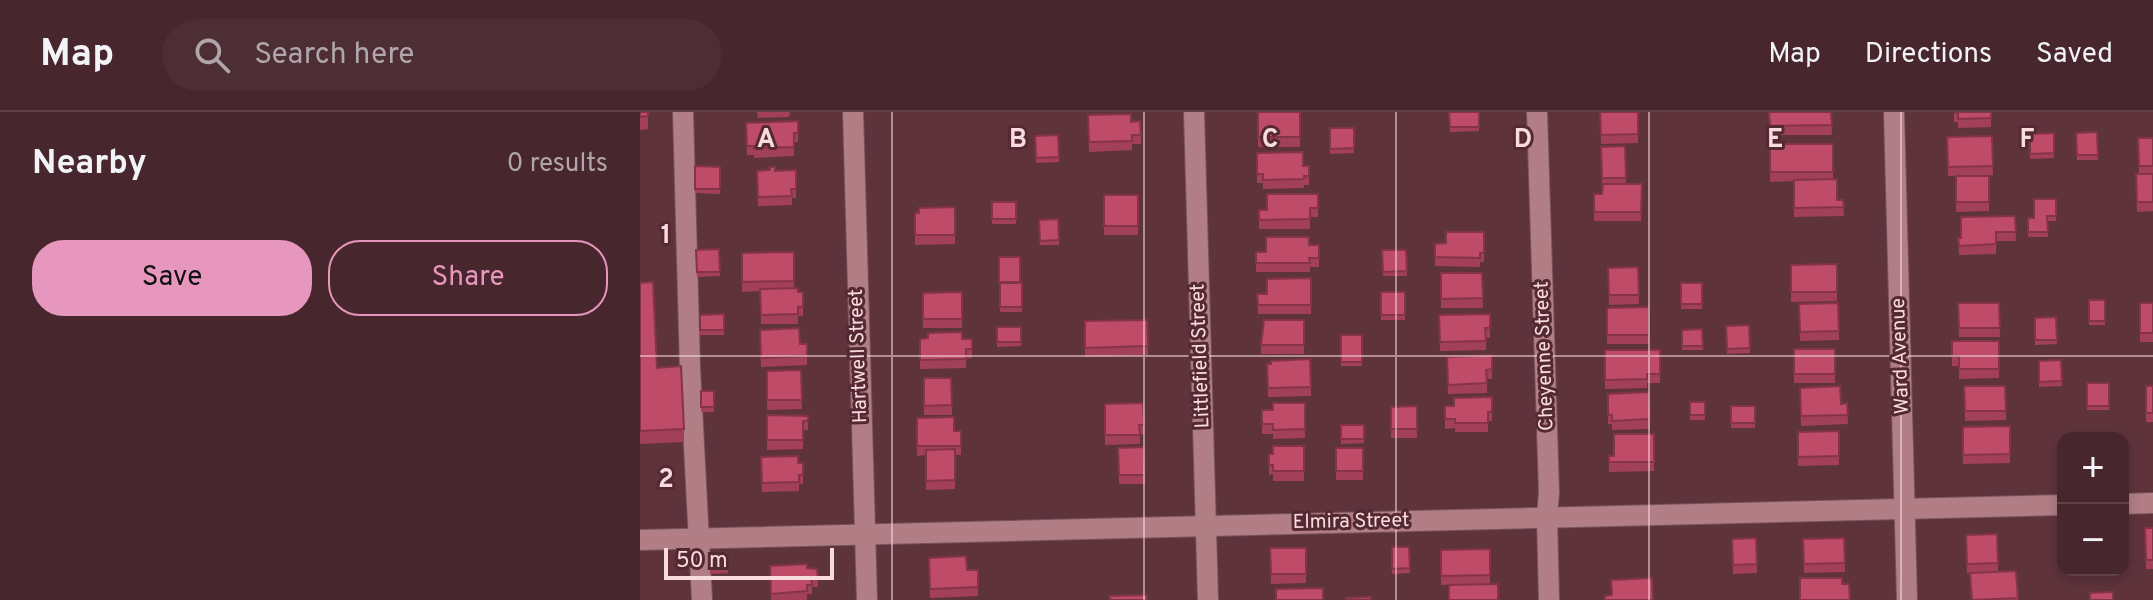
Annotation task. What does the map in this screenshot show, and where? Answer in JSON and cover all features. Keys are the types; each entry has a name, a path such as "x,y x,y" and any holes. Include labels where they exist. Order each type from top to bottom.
{"street":[{"path":"683,112 690,368 702,600"},
{"name":"Hartwell Street","path":"853,112 867,600"},
{"name":"Littlefield Street","path":"1194,112 1208,600"},
{"name":"Cheyenne Street","path":"1537,112 1549,492 1549,600"},
{"name":"Ward Avenue","path":"1894,112 1907,600"},
{"path":"2129,504 2153,503"},
{"name":"Elmira Street","path":"640,540 2057,505"}],"building":[{"path":"1258,112 1300,112 1300,137 1258,137"},
{"path":"1449,112 1479,112 1479,127 1450,127"},
{"path":"1600,112 1638,112 1638,134 1601,135"},
{"path":"1769,112 1831,112 1832,125 1770,126"},
{"path":"1954,112 1991,112 1991,118 1958,119 1958,113"},
{"path":"1131,114 1131,122 1140,121 1141,135 1132,135 1132,141 1089,142 1088,115"},
{"path":"798,121 794,147 747,146 746,123"},
{"path":"1330,128 1354,128 1354,148 1330,149"},
{"path":"2097,132 2098,155 2077,155 2076,133"},
{"path":"2054,133 2054,153 2030,154 2030,134"},
{"path":"1058,135 1059,157 1036,158 1035,136"},
{"path":"1992,136 1993,166 1948,167 1947,137"},
{"path":"2138,138 2153,138 2153,166 2139,166"},
{"path":"1770,144 1833,144 1833,172 1770,172"},
{"path":"1625,146 1626,178 1602,178 1601,147"},
{"path":"1303,152 1303,166 1309,166 1309,176 1304,176 1304,179 1263,180 1263,174 1257,174 1257,153"},
{"path":"695,166 720,167 720,189 695,189"},
{"path":"770,167 775,167 775,171 796,170 796,189 791,189 792,196 758,197 757,171 770,170"},
{"path":"2136,174 2153,174 2153,202 2137,202"},
{"path":"1956,176 1989,176 1989,202 1956,202"},
{"path":"1837,179 1837,200 1843,200 1844,207 1794,208 1794,180"},
{"path":"1603,184 1642,184 1641,212 1594,212 1594,194 1602,194"},
{"path":"1267,194 1318,194 1318,208 1310,208 1310,219 1259,220 1259,210 1267,210"},
{"path":"1104,195 1138,195 1138,226 1104,226"},
{"path":"2034,199 2056,199 2056,216 2047,216 2048,232 2028,232 2028,218 2034,218"},
{"path":"992,202 1016,202 1016,219 992,219"},
{"path":"955,207 955,235 915,235 915,213 919,213 919,208"},
{"path":"2015,216 2016,232 1996,232 1996,244 1959,246 1961,217"},
{"path":"1058,219 1059,240 1040,241 1039,220"},
{"path":"1446,232 1484,232 1484,253 1480,253 1480,258 1435,257 1435,244 1446,243"},
{"path":"1266,237 1309,237 1309,245 1319,245 1319,258 1309,258 1310,263 1256,263 1256,252 1266,252"},
{"path":"719,249 720,272 697,272 696,250"},
{"path":"1382,250 1406,250 1407,271 1383,272"},
{"path":"794,252 794,281 742,282 742,253"},
{"path":"999,257 1020,257 1020,282 999,282"},
{"path":"1837,264 1837,292 1791,292 1791,265"},
{"path":"1638,267 1639,295 1609,295 1608,268"},
{"path":"1441,273 1482,273 1483,298 1441,299"},
{"path":"1311,278 1311,305 1258,305 1257,294 1267,294 1267,279"},
{"path":"653,282 657,368 681,366 684,429 640,431 640,283"},
{"path":"1000,283 1022,283 1022,307 1000,307"},
{"path":"1681,283 1702,283 1702,304 1681,304"},
{"path":"798,288 798,292 803,292 803,307 798,307 798,314 761,315 760,289"},
{"path":"962,292 962,319 923,319 923,293"},
{"path":"1381,292 1405,292 1405,315 1381,315"},
{"path":"2089,300 2105,300 2105,321 2089,321"},
{"path":"1838,303 1839,331 1800,332 1799,304"},
{"path":"1958,303 1999,303 2000,328 1959,328"},
{"path":"2140,303 2153,303 2153,333 2140,333"},
{"path":"1649,307 1649,335 1607,335 1607,308"},
{"path":"724,314 724,330 700,330 700,315"},
{"path":"1490,314 1490,328 1485,328 1486,341 1440,342 1439,315"},
{"path":"2056,317 2057,340 2035,340 2035,318"},
{"path":"1147,320 1148,346 1085,348 1085,321"},
{"path":"1264,320 1304,320 1304,345 1261,345"},
{"path":"1749,325 1750,348 1727,349 1726,326"},
{"path":"997,327 1021,327 1021,342 997,342"},
{"path":"799,328 800,344 807,344 807,356 761,358 760,330"},
{"path":"1702,329 1703,346 1682,346 1682,330"},
{"path":"962,332 962,339 972,339 972,349 966,349 966,359 920,360 920,339 928,338 928,333"},
{"path":"1341,335 1362,335 1362,362 1341,362"},
{"path":"1952,341 1999,341 1999,369 1959,369 1959,356 1952,356"},
{"path":"1794,349 1835,349 1835,374 1794,374"},
{"path":"1605,350 1660,350 1660,374 1647,374 1647,379 1605,380"},
{"path":"1492,355 1492,369 1486,370 1487,383 1448,385 1447,357"},
{"path":"1310,359 1311,387 1268,388 1267,364 1271,361"},
{"path":"2061,360 2062,381 2039,382 2039,361"},
{"path":"801,370 802,400 767,400 767,371"},
{"path":"924,378 951,378 952,405 924,406"},
{"path":"2087,383 2109,383 2109,406 2087,406"},
{"path":"1840,386 1841,404 1847,403 1848,415 1801,416 1800,388"},
{"path":"1964,386 2005,386 2006,411 1965,411"},
{"path":"2146,386 2153,386 2153,413 2146,413"},
{"path":"701,391 714,391 714,407 701,407"},
{"path":"1649,392 1650,419 1612,421 1612,415 1608,415 1608,394"},
{"path":"1492,397 1488,423 1455,423 1455,419 1445,419 1445,406 1454,406 1454,398"},
{"path":"1690,402 1705,402 1705,415 1690,415"},
{"path":"1143,403 1144,425 1139,425 1140,435 1105,435 1105,404"},
{"path":"1273,403 1305,403 1305,429 1273,430 1273,424 1262,424 1262,410 1273,410"},
{"path":"1417,406 1417,429 1391,429 1391,407"},
{"path":"1731,406 1755,406 1755,423 1731,423"},
{"path":"767,415 808,416 808,421 803,421 803,440 767,440"},
{"path":"954,417 954,431 961,431 961,446 917,446 917,418"},
{"path":"1341,425 1364,425 1364,439 1341,439"},
{"path":"2010,426 2010,454 1963,455 1963,427"},
{"path":"1839,431 1839,456 1798,457 1798,432"},
{"path":"1614,434 1654,434 1654,462 1609,462 1609,456 1614,456"},
{"path":"1273,446 1304,446 1304,471 1273,471 1273,465 1269,465 1269,454 1273,454"},
{"path":"1144,447 1145,475 1119,475 1118,448"},
{"path":"1336,448 1363,448 1363,471 1336,471"},
{"path":"955,449 955,480 926,481 926,450"},
{"path":"798,456 798,463 803,463 803,475 799,475 799,482 762,483 761,457"},
{"path":"2145,528 2153,528 2153,560 2146,560"},
{"path":"1997,534 1998,563 1967,564 1966,535"},
{"path":"1756,538 1757,564 1733,565 1732,539"},
{"path":"1844,538 1845,563 1804,564 1803,539"},
{"path":"1392,547 1409,547 1410,568 1392,569"},
{"path":"1270,548 1306,548 1306,574 1271,574"},
{"path":"1490,549 1490,575 1441,576 1441,550"},
{"path":"966,556 967,570 978,570 978,587 930,589 929,558"},
{"path":"728,558 728,568 710,569 710,559"},
{"path":"807,564 807,568 817,569 818,578 811,578 812,585 807,585 807,591 771,594 770,566"},
{"path":"2016,571 2018,598 1972,600 1970,573"},
{"path":"1652,578 1653,600 1605,600 1605,596 1612,595 1611,580"},
{"path":"1800,578 1842,578 1842,584 1849,584 1850,600 1800,600"},
{"path":"1498,584 1498,600 1449,600 1449,585"},
{"path":"1323,588 1323,600 1276,600 1276,589"},
{"path":"2113,592 2113,600 2090,600 2090,593"},
{"path":"1147,595 1147,600 1110,600 1110,596"},
{"path":"1371,597 1371,600 1346,600 1346,598"}]}
